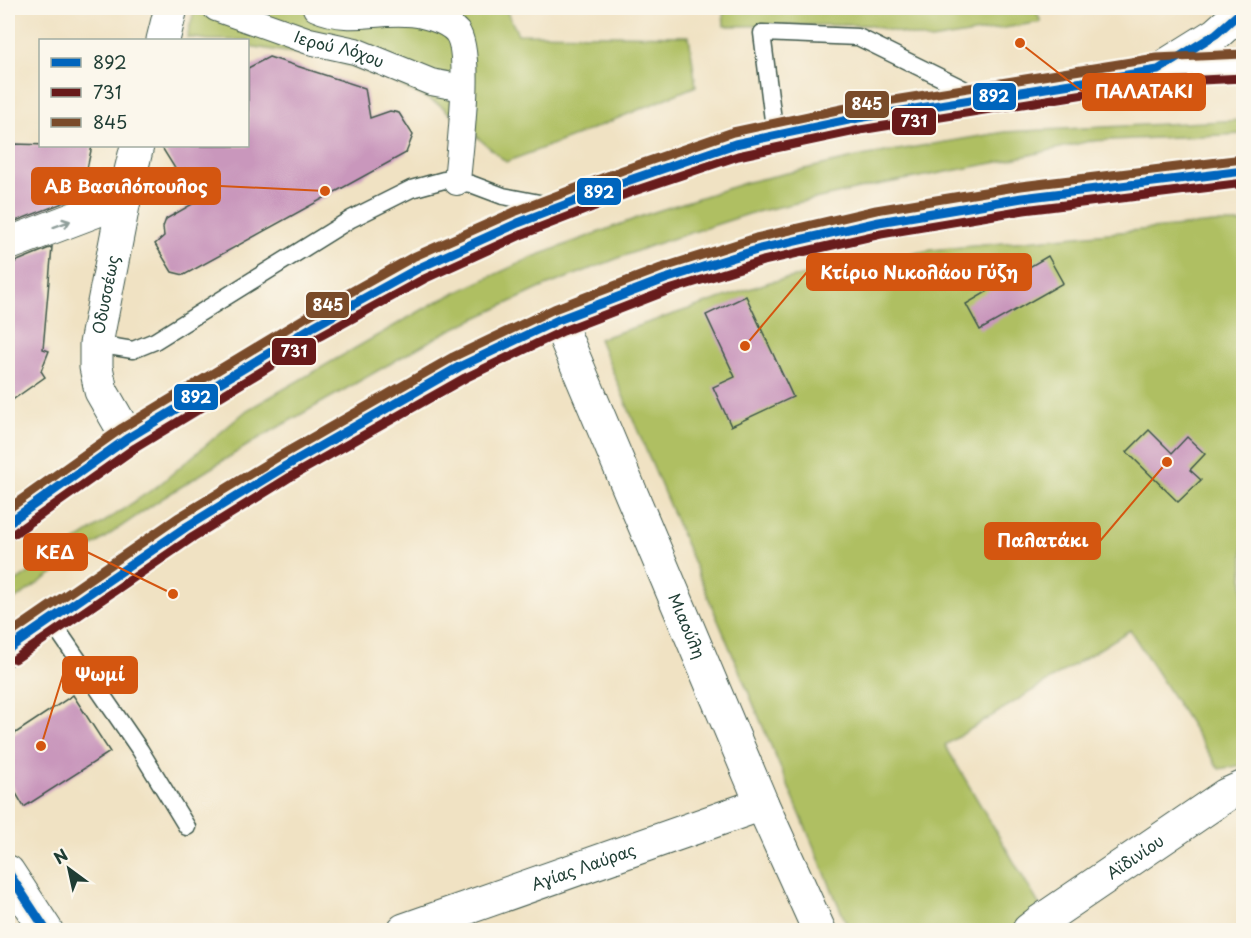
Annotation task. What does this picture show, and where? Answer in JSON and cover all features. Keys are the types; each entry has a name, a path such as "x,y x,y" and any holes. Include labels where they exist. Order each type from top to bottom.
{"main road":[{"path":"163,39 171,8"},
{"path":"1158,70 1216,34 1244,9"},
{"path":"8,523 128,438 314,326 419,268 518,223 627,181 735,144 858,118 1158,70 1244,66"},
{"name":"Οδυσσέως","path":"128,438 101,391 96,367 96,344 124,200 138,147"},
{"path":"8,649 186,527 284,467 459,367 558,320 665,279 760,249 879,222 1022,198 1244,171"},
{"path":"8,244 124,200"},
{"name":"Μιαούλη","path":"558,320 762,804 819,930"},
{"name":"Αϊδινίου","path":"1029,930 1226,795 1244,787"},
{"name":"Αγίας Λαύρας","path":"405,930 762,804"},
{"path":"8,872 46,930"}],"street":[{"name":"Ιερού Λόχου","path":"216,8 309,41 355,51 431,82 463,88"},
{"path":"316,8 329,14 357,16 406,13 436,18 456,32 464,53 457,182"},
{"path":"355,51 357,16"}],"lane":[{"path":"775,136 762,33 858,37 980,97"},
{"path":"96,344 133,350 154,341 351,219 411,189 444,180 471,184 503,196 560,207"},
{"path":"50,619 140,750 187,826"}],"green space":[{"path":"195,8 505,8 518,34 689,36 696,86 506,162 440,105 394,82 326,58 249,46 249,39 187,37"},
{"path":"723,8 1035,8 1041,22 931,40 867,25 724,26"},
{"path":"1243,120 1243,134 1090,141 752,213 650,246 543,287 444,333 261,437 163,498 8,604 8,587 159,485 247,410 434,303 533,257 645,215 748,182 862,156 1005,132"},
{"path":"1214,223 1243,223 1243,765 1219,769 1130,630 945,745 1040,906 1071,930 849,930 599,339 770,282 931,250"}],"building":[{"path":"269,57 365,88 370,118 390,111 399,113 413,135 406,153 184,275 172,272 155,244 164,236 163,227 166,219 196,202 162,147 249,147 249,67"},
{"path":"12,144 39,145 39,147 92,147 81,196 8,224 8,170"},
{"path":"52,247 43,349 49,351 41,371 45,377 8,403 8,262 15,262"},
{"path":"1048,256 1063,283 980,330 966,304"},
{"path":"746,296 793,397 731,426 713,387 735,377 706,315"},
{"path":"1149,430 1172,453 1187,437 1205,454 1190,470 1201,480 1178,502 1127,452"},
{"path":"73,695 110,752 24,807 8,780 8,738"}],"transit line":[{"name":"892","path":"8,523 128,438 314,326 419,268 518,223 627,181 735,144 858,118 1158,70 1216,34 1244,9"},
{"name":"845","path":"8,509 122,428 308,316 413,257 514,212 623,170 733,132 856,106 1156,58 1243,54"},
{"name":"731","path":"15,533 135,448 320,336 424,279 523,234 631,192 738,156 860,130 1159,82 1244,78"},
{"name":"845","path":"8,635 179,517 278,457 453,357 554,309 661,268 756,238 876,210 1021,186 1243,159"},
{"name":"892","path":"8,649 186,527 284,467 459,367 558,320 665,279 760,249 879,222 1022,198 1244,171"},
{"name":"731","path":"15,659 193,537 290,477 465,378 563,331 669,290 763,261 881,234 1024,210 1244,183"},
{"name":"892","path":"8,872 46,930"}],"place":[{"name":"ΠΑΛΑΤΑΚΙ","path":"1020,43"},
{"name":"ΑΒ Βασιλόπουλος","path":"325,191"},
{"name":"Κτίριο Νικολάου Γύζη","path":"745,346"},
{"name":"Παλατάκι","path":"1167,462"},
{"name":"ΚΕΔ","path":"173,594"},
{"name":"Ψωμί","path":"41,746"}]}
